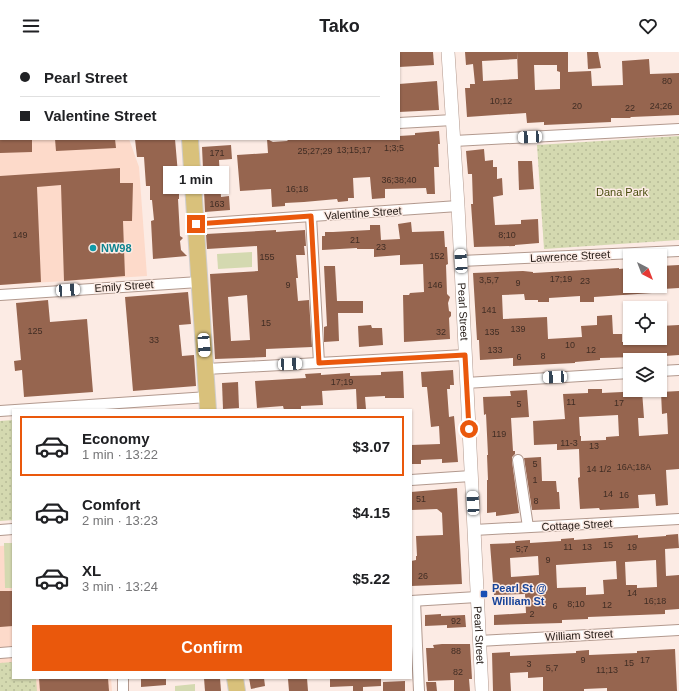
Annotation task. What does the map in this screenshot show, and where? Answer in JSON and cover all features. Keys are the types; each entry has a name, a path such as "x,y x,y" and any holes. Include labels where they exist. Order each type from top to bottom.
{"main road":[{"path":"190,140 208,404"},
{"path":"236,679 237,691"}],"street":[{"name":"Pearl Street","path":"448,52 461,261 482,691"},
{"path":"400,123 453,120"},
{"path":"454,141 679,129"},
{"name":"Valentine Street","path":"196,224 458,206"},
{"path":"311,216 319,363"},
{"name":"Lawrence Street","path":"461,261 679,251"},
{"name":"Emily Street","path":"0,295 200,282"},
{"path":"206,369 465,355"},
{"path":"667,371 679,370"},
{"path":"466,383 623,373"},
{"path":"59,409 208,404"},
{"path":"0,411 12,411"},
{"path":"518,460 528,527"},
{"path":"412,480 471,476"},
{"name":"Cottage Street","path":"474,530 679,519"},
{"path":"0,530 12,529"},
{"path":"419,691 413,601 477,597"},
{"name":"William Street","path":"479,640 679,630"},
{"path":"0,653 12,652"},
{"path":"123,679 123,691"}],"shaded area":[{"path":"0,140 129,140 139,167 147,276 0,285"},
{"path":"12,545 12,679 111,679 112,691 0,691 0,546"}],"green space":[{"name":"Dana Park","path":"679,136 679,240 544,249 537,145"},
{"path":"252,252 252,267 218,269 217,254"},
{"path":"12,420 12,520 0,521 0,421"},
{"path":"4,543 12,543 12,588 5,588"},
{"path":"12,662 12,679 36,679 37,691 0,691 0,663"},
{"path":"195,684 195,691 175,691 175,686"}],"building":[{"path":"400,52 433,52 434,65 400,67"},
{"path":"465,52 517,52 568,52 568,72 591,71 592,86 623,85 622,61 649,59 650,74 679,73 679,115 611,118 611,122 544,125 544,122 527,123 526,113 467,117 465,88 470,88 470,84 475,84 473,64 466,65","holes":["517,52 518,79 483,81 482,61 517,59","534,65 557,65 557,71 560,72 560,89 535,90"]},
{"path":"587,52 598,52 601,68 588,69"},
{"path":"437,81 439,110 400,112 400,84"},
{"path":"439,131 439,167 434,167 435,194 427,194 426,188 385,189 385,198 372,199 370,177 353,178 354,198 348,198 348,201 338,202 337,199 285,203 285,206 272,207 271,189 240,191 237,155 268,153 267,140 273,142 288,140 400,140 400,136 415,135 415,133"},
{"path":"0,140 32,140 32,152 0,153"},
{"path":"55,140 115,140 116,148 56,151"},
{"path":"135,140 175,140 178,174 181,174 181,185 179,185 178,199 180,236 183,238 180,241 181,250 187,256 153,259 151,221 154,220 152,200 150,200 150,186 146,186 144,157 137,157"},
{"path":"231,145 232,159 219,160 221,197 229,196 230,210 205,212 202,147"},
{"path":"484,149 485,161 493,160 493,167 497,167 497,179 502,178 503,195 493,197 495,225 521,224 521,220 538,219 539,243 515,246 474,247 471,204 473,204 472,174 468,174 466,151"},
{"path":"518,161 532,161 534,189 519,190"},
{"name":"NW98","path":"120,168 120,183 133,183 132,221 123,221 125,276 64,281 61,185 37,187 41,282 0,285 0,176"},
{"path":"411,222 412,232 444,231 448,264 446,265 447,294 450,297 448,303 449,311 451,312 451,316 449,318 450,339 404,342 403,295 424,292 423,264 400,265 400,255 374,257 374,249 357,248 322,250 322,236 325,236 325,232 370,230 370,225 380,225 381,240 400,239 398,224"},
{"path":"305,230 305,255 296,255 298,278 296,278 298,301 309,300 312,347 266,349 266,357 215,359 210,274 258,271 257,246 207,249 206,234","holes":["247,295 250,340 231,341 228,297"]},
{"path":"679,265 679,288 667,289 667,266"},
{"path":"324,266 335,266 337,301 363,301 363,313 338,313 339,341 324,342 324,327 327,326"},
{"path":"623,269 623,293 652,293 594,297 594,302 580,302 580,296 549,298 549,302 538,302 538,300 525,300 524,294 502,295 503,319 547,317 548,339 582,337 581,326 597,325 597,316 612,315 613,334 622,334 623,345 667,345 667,326 679,325 679,355 667,356 667,353 623,353 623,357 600,358 600,360 575,363 513,366 513,358 480,360 479,340 477,340 473,273 523,271 533,273"},
{"path":"188,292 191,324 179,325 182,356 194,355 196,386 133,391 125,297"},
{"path":"48,300 50,322 87,319 93,392 24,397 22,370 15,371 14,361 21,360 16,303"},
{"path":"371,325 372,328 382,328 383,345 359,347 358,326"},
{"path":"453,370 454,385 450,385 450,389 447,389 449,417 454,416 458,462 442,463 442,459 421,460 421,464 412,464 412,445 440,444 439,426 431,427 427,387 422,387 421,372"},
{"path":"403,371 404,398 385,398 385,396 365,397 366,409 357,409 356,389 322,391 323,405 301,406 301,409 284,409 283,406 257,408 255,381 306,378 305,374 321,373 321,375 350,373 350,376 381,375 381,372"},
{"path":"238,382 239,408 223,409 222,383"},
{"path":"588,389 602,389 602,393 623,392 623,397 642,397 644,418 638,418 639,436 668,434 667,413 662,414 661,397 667,397 667,392 679,391 679,469 666,470 668,505 656,506 655,494 638,495 639,508 600,510 599,508 580,509 578,478 580,477 579,449 557,450 557,444 534,445 533,421 565,419 563,394 588,393","holes":["618,415 619,436 606,437 606,440 581,441 579,417"]},
{"path":"527,390 529,417 511,418 513,451 515,451 512,461 519,513 496,516 496,512 487,513 488,455 486,414 484,415 483,397 511,396 510,391"},
{"path":"541,457 542,481 556,481 557,492 559,492 560,509 532,510 524,458"},
{"path":"457,488 462,584 412,586 412,561 416,560 417,556 416,536 443,535 442,513 437,509 412,510 412,492"},
{"path":"678,534 679,548 665,549 666,576 679,575 679,609 665,610 665,614 588,617 588,619 562,620 562,623 494,625 494,615 526,613 525,594 494,595 490,544 515,543 515,541 530,540 530,543 561,541 561,539 574,538 574,540 638,535 638,538","holes":["538,556 539,575 511,577 510,558","656,560 657,587 637,588 637,585 626,585 625,562","616,561 617,579 603,580 604,594 586,595 586,587 557,588 556,565"]},
{"path":"0,591 12,591 12,626 0,627"},
{"path":"441,614 441,616 465,615 466,627 447,628 447,625 425,626 425,615"},
{"path":"470,644 472,679 469,679 470,691 454,691 454,680 428,681 426,648 434,648 433,645"},
{"path":"675,649 677,691 607,691 607,688 584,689 584,691 543,691 543,677 528,678 528,672 510,673 511,691 493,691 492,653 510,652 510,656 576,653 576,651 589,650 589,655 637,653 637,651"},
{"path":"39,679 108,679 109,691 40,691"},
{"path":"141,679 166,679 166,685 141,687"},
{"path":"204,679 220,679 221,691 205,691"},
{"path":"249,679 264,679 265,686 251,689"},
{"path":"288,679 307,679 308,691 289,691"},
{"path":"330,679 381,679 381,686 363,687 363,691 353,691 353,686 330,687"},
{"path":"405,681 405,691 383,691 383,682"},
{"path":"426,682 436,682 437,691 427,691"}],"place":[{"name":"NW98","path":"93,248"},
{"name":"Pearl St @ William St","path":"484,594"}],"route":[{"path":"196,224 311,216 319,363 465,355 469,429"}]}
